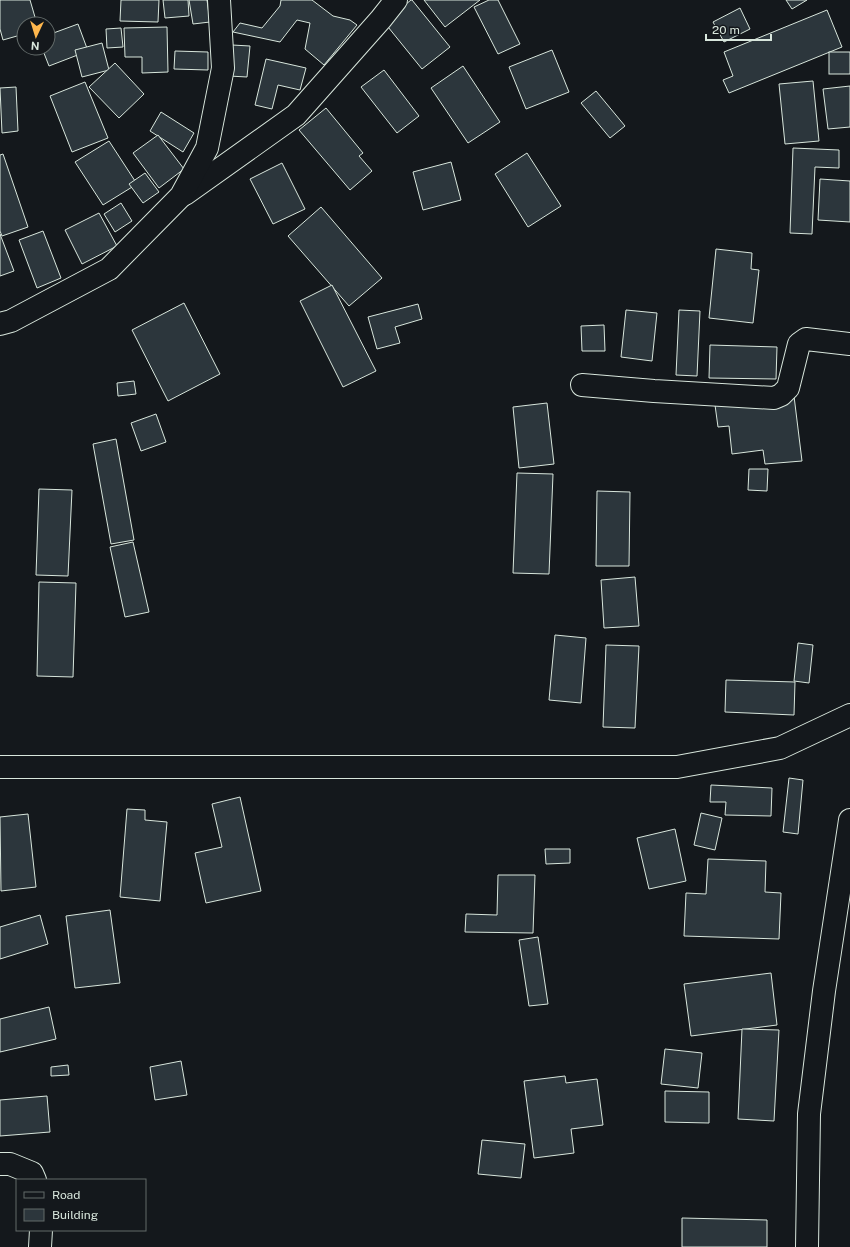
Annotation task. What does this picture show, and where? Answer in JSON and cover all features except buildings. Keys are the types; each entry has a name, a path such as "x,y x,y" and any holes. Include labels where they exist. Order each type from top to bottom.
{"street":[{"path":"181,196 207,148 223,68 219,0"},
{"path":"0,324 11,321 109,268 181,196 296,115 396,0"},
{"path":"582,385 654,392 774,398 781,395 788,388 799,344 806,339 850,344"},
{"path":"0,767 677,767 780,748 850,715"},
{"path":"807,1247 809,1114 824,991 850,820"},
{"path":"0,1164 10,1164 32,1173 35,1179"},
{"path":"40,1247 41,1231"}]}
